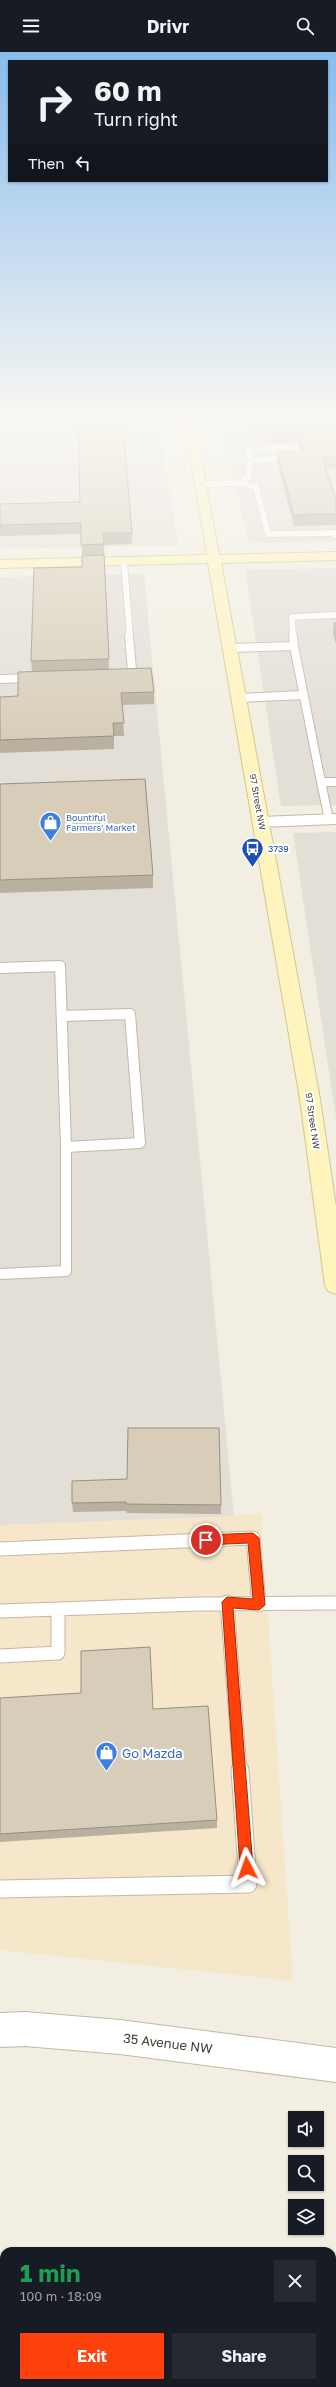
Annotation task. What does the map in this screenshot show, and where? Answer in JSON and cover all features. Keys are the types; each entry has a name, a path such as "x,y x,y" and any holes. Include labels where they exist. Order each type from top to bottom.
{"street":[{"name":"97 Street NW","path":"207,523 262,822 310,1099 336,1285"},
{"path":"0,564 336,556"},
{"path":"262,822 333,820"},
{"name":"35 Avenue NW","path":"0,2030 25,2029 120,2037 336,2065"}],"lane":[{"path":"265,523 268,534 336,533 336,535"},
{"path":"113,676 127,675 132,670 124,561"},
{"path":"333,820 321,782 303,695 294,646 292,617 336,615"},
{"path":"230,648 294,646"},
{"path":"0,679 38,678"},
{"path":"239,698 303,695"},
{"path":"321,782 336,782"},
{"path":"0,968 60,966 66,1147 66,1271 0,1274"},
{"path":"62,1016 130,1014 140,1143 66,1147"},
{"path":"0,1549 253,1538 259,1605"},
{"path":"0,1889 248,1884 227,1602"},
{"path":"0,1611 227,1602 259,1605 336,1603"},
{"path":"0,1656 58,1653 58,1609"}],"shaded area":[{"path":"0,523 174,523 178,545 0,549"},
{"path":"244,523 336,523 336,541 249,543"},
{"path":"336,568 336,805 281,806 245,570"},
{"path":"144,574 234,1516 0,1525 0,577"},
{"path":"336,832 336,1118 293,833"},
{"path":"261,1514 293,1981 0,1950 0,1525"}],"building":[{"path":"0,523 131,523 132,533 103,533 104,544 81,545 81,523 0,525"},
{"path":"104,555 109,659 31,661 34,568 82,567 82,556"},
{"path":"151,668 154,692 121,693 124,723 113,723 114,736 0,740 0,697 18,696 18,672"},
{"path":"145,779 153,875 0,880 0,784"},
{"path":"128,1428 219,1428 221,1505 126,1504 126,1502 72,1503 72,1481 127,1479"},
{"name":"Go Mazda","path":"150,1647 153,1709 208,1706 217,1820 0,1834 0,1698 81,1693 81,1651"}],"place":[{"name":"Bountiful Farmers' Market","path":"51,842"},
{"name":"3739","path":"252,868"},
{"name":"Go Mazda","path":"106,1772"}],"route":[{"path":"206,1540 253,1538 259,1605 227,1602 247,1868"}]}
